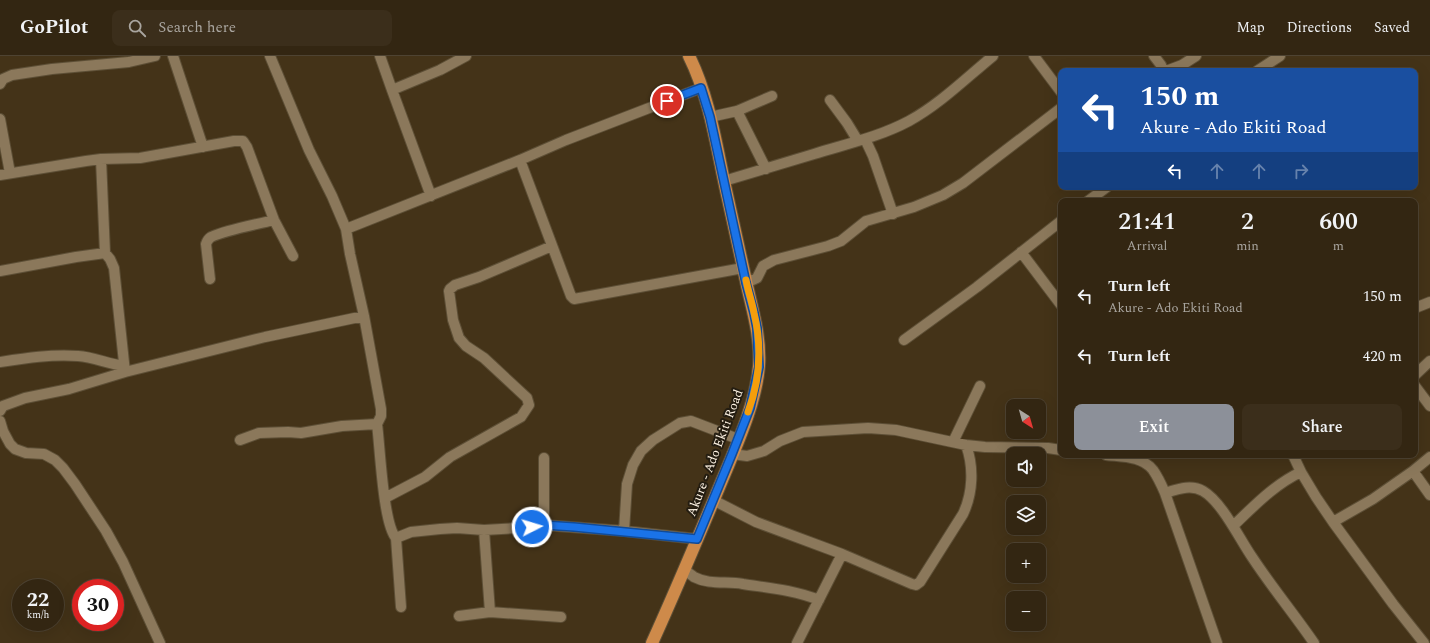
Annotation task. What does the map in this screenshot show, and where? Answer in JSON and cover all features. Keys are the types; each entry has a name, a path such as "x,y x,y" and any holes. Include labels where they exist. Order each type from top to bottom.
{"main road":[{"name":"Akure - Ado Ekiti Road","path":"652,643 714,500 738,439 750,408 759,367 757,328 710,117 689,56"}],"street":[{"path":"0,84 3,79 12,75 52,69 129,62 155,56"},
{"path":"173,56 203,146"},
{"path":"270,56 309,150 332,196 346,229 381,409 381,416 377,424 382,481 390,527 396,538 401,606"},
{"path":"380,56 431,196"},
{"path":"392,90 440,70 466,56"},
{"path":"724,181 889,131 921,113 954,89 993,56"},
{"path":"1034,56 1058,88"},
{"path":"1154,56 1163,68"},
{"path":"1174,68 1182,65 1196,56"},
{"path":"1262,68 1280,56"},
{"path":"346,229 520,160 566,140 701,88"},
{"path":"710,117 737,112 772,96"},
{"path":"830,100 873,156 893,214"},
{"path":"746,283 756,278 766,263 828,246 841,241 866,221 893,214 943,196 963,183 1058,110"},
{"path":"737,112 766,169"},
{"path":"0,119 5,174 101,159 140,158 234,141 243,142 274,220 293,256"},
{"path":"101,159 105,253 110,259 114,268 125,369"},
{"path":"520,160 571,296 574,299 743,268"},
{"path":"1092,198 1102,190"},
{"path":"210,279 206,244 207,240 212,237 274,220"},
{"path":"904,340 955,303 1058,223"},
{"path":"385,498 425,477 450,456 521,417 526,411 529,405 527,398 484,358 466,346 459,338 453,320 449,291 455,285 479,277 552,246"},
{"path":"1021,252 1058,302"},
{"path":"0,271 76,256 105,253"},
{"path":"1418,307 1430,302"},
{"path":"0,411 3,406 13,401 69,389 125,369 364,316"},
{"path":"0,362 54,356 77,356 92,358 125,369"},
{"path":"1418,372 1430,361"},
{"path":"954,442 980,386"},
{"path":"1418,390 1430,406"},
{"path":"0,421 3,431 10,444 15,449 26,453 44,454 63,468 75,484 106,531 123,562 160,643"},
{"path":"624,531 627,484 633,465 641,451 653,440 680,423 691,421 738,439"},
{"path":"240,440 259,433 288,432 302,434 342,426 377,424"},
{"path":"732,454 747,456 764,451 780,441 804,432 868,428 896,430 966,445 1058,450"},
{"path":"714,500 756,522 842,554 916,585 920,582 968,504 971,487 971,458 966,445"},
{"path":"1333,522 1373,499 1430,457"},
{"path":"544,458 544,525"},
{"path":"1134,458 1145,462 1154,471 1165,493 1217,643"},
{"path":"1294,458 1316,497 1333,522 1393,604 1424,643"},
{"path":"1413,471 1430,494"},
{"path":"1233,526 1261,499 1289,477 1301,472"},
{"path":"1165,493 1184,487 1195,487 1204,491 1219,505 1252,557 1314,643"},
{"path":"396,538 411,532 440,529 457,528 484,530 544,525 624,531 697,539"},
{"path":"484,530 490,612"},
{"path":"797,643 842,554"},
{"path":"684,570 695,578 716,583 743,584 787,590 802,593 819,600"},
{"path":"459,616 490,612 561,617"}],"slow traffic":[{"path":"746,280 757,328 759,346 759,367 748,412"}],"route":[{"path":"532,527 544,525 574,527 697,539 750,408 759,367 757,328 710,117 701,88 667,101"}]}
